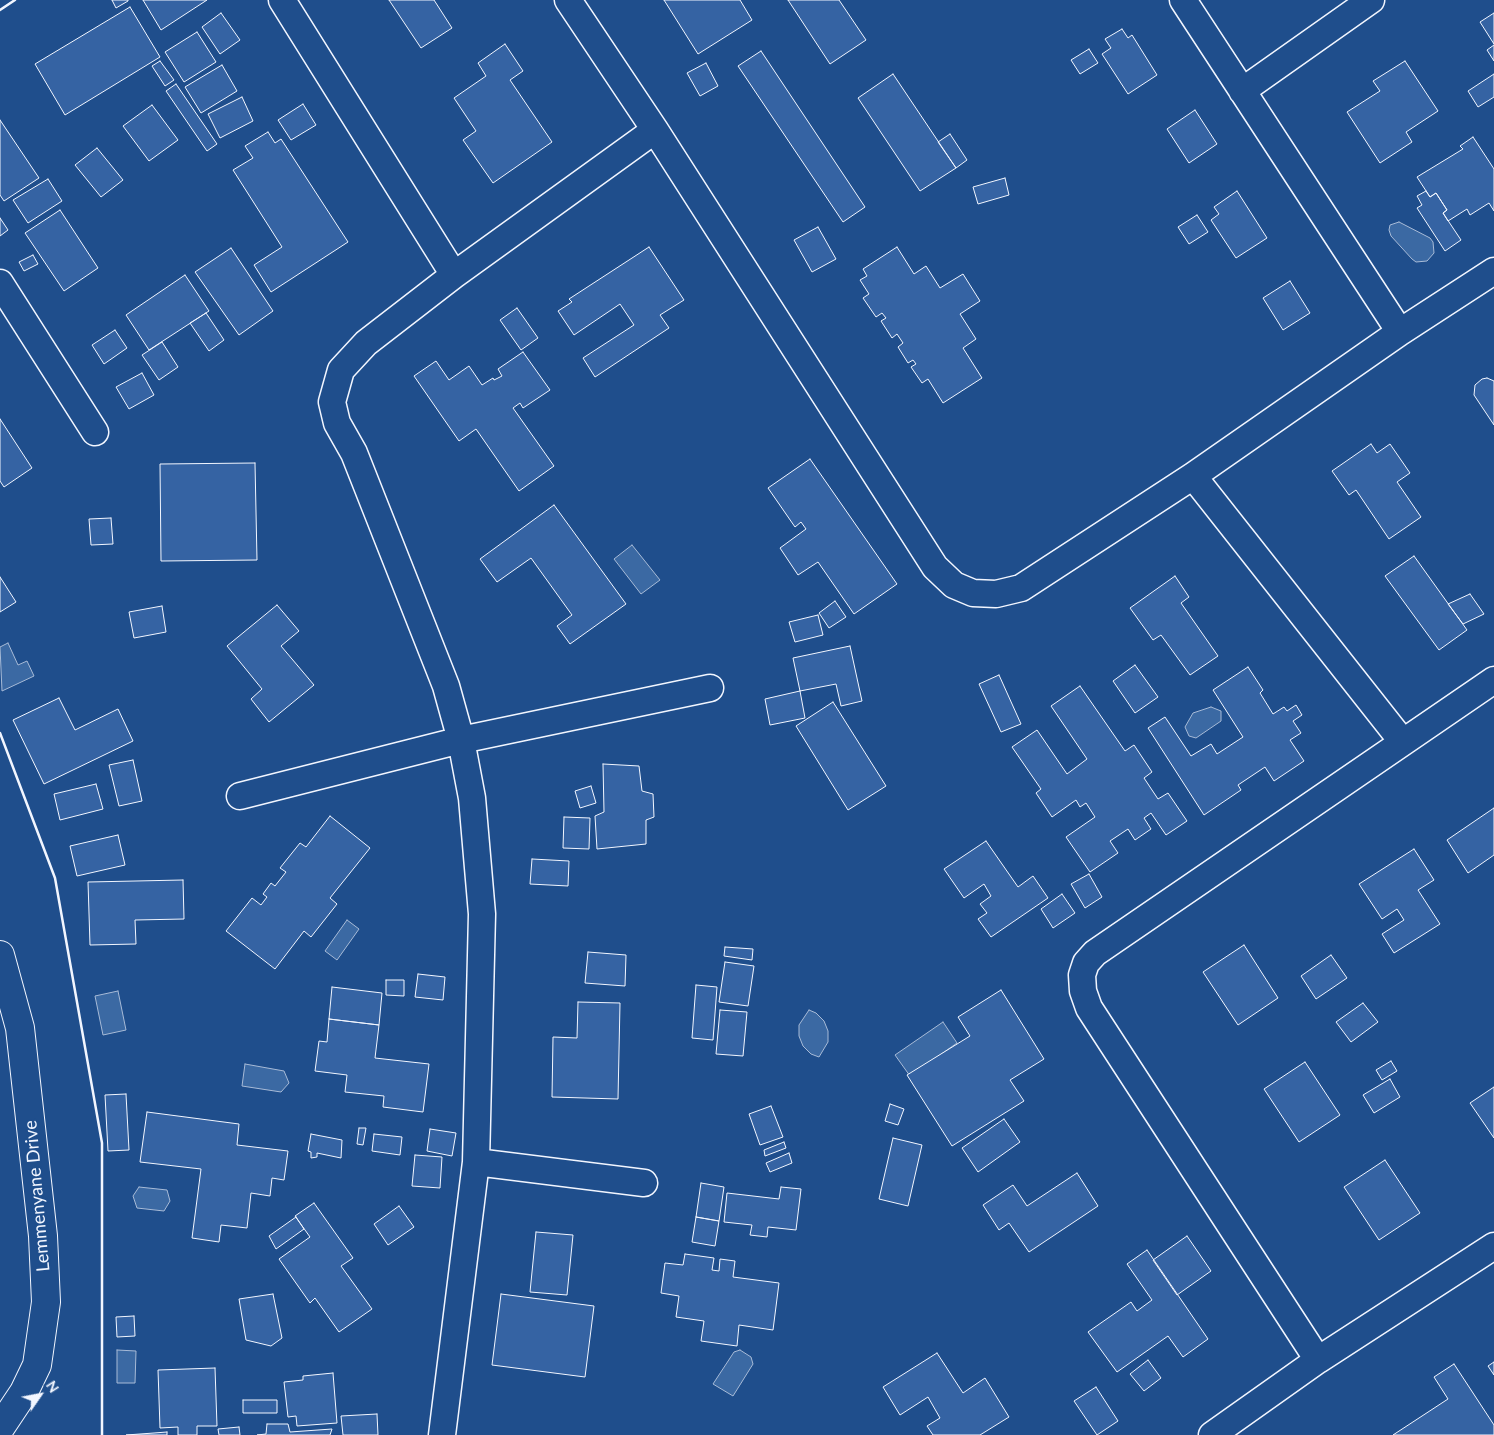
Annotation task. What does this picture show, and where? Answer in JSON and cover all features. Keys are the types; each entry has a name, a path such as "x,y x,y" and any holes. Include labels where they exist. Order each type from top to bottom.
{"street":[{"path":"282,0 454,274"},
{"path":"568,0 654,130 935,567 954,585 973,593 996,594 1021,588 1193,476 1400,332 1494,271"},
{"path":"1183,0 1400,332"},
{"path":"1242,91 1371,0"},
{"path":"442,1435 476,1162 482,914 472,798 461,740 446,686 354,453 337,423 332,402 342,370 366,343 454,274 654,130"},
{"path":"0,283 95,432"},
{"path":"1193,476 1402,741"},
{"path":"1318,1360 1089,1008 1083,991 1082,975 1086,962 1095,953 1402,741 1494,680"},
{"path":"240,796 461,740 710,688"},
{"name":"Lemmenyane Drive","path":"0,955 20,1028 43,1236 46,1302 37,1365 24,1392 0,1428"},
{"path":"476,1162 644,1183"},
{"path":"1212,1435 1318,1360 1494,1246"}],"water":[{"path":"1399,222 1430,238 1433,242 1434,253 1427,261 1416,262 1391,236 1390,225"},
{"path":"632,545 660,580 641,594 614,559"},
{"path":"8,643 18,665 27,661 34,676 2,691 0,647"},
{"path":"1211,707 1221,711 1221,721 1196,738 1189,736 1185,727 1193,713"},
{"path":"347,920 359,929 337,960 325,951"},
{"path":"118,991 126,1030 103,1035 95,996"},
{"path":"809,1010 816,1013 824,1021 828,1031 828,1042 819,1057 811,1054 803,1046 799,1036 799,1025"},
{"path":"943,1022 957,1043 910,1076 895,1055"},
{"path":"245,1064 284,1071 289,1083 281,1092 242,1086"},
{"path":"139,1187 167,1190 170,1201 164,1211 137,1208 133,1196"},
{"path":"117,1350 136,1351 135,1383 117,1383"},
{"path":"740,1350 751,1357 753,1364 733,1396 713,1384 734,1352"}],"building":[{"path":"112,0 128,0 128,1 116,8"},
{"path":"143,0 207,0 161,30"},
{"path":"389,0 434,0 452,28 421,48"},
{"path":"664,0 740,0 752,20 698,54"},
{"path":"788,0 839,0 866,40 830,64"},
{"path":"130,7 160,57 65,115 35,64"},
{"path":"221,13 240,40 220,54 202,27"},
{"path":"1494,13 1494,44 1480,22"},
{"path":"1122,29 1128,38 1132,35 1157,75 1128,94 1102,54 1111,48 1105,39"},
{"path":"197,32 216,62 184,82 165,52"},
{"path":"505,44 523,71 510,80 552,142 493,183 463,140 476,131 454,98 486,76 478,63"},
{"path":"1494,45 1494,61 1487,50"},
{"path":"1089,49 1098,63 1080,74 1071,60"},
{"path":"761,51 865,207 843,222 738,66"},
{"path":"160,61 174,80 165,86 152,66"},
{"path":"1405,61 1438,111 1406,132 1412,142 1380,163 1347,112 1380,91 1373,81"},
{"path":"706,63 718,86 700,96 687,73"},
{"path":"222,65 237,91 201,113 185,87"},
{"path":"893,74 956,168 920,191 858,98"},
{"path":"1494,74 1494,97 1478,107 1468,91"},
{"path":"176,84 217,144 207,151 166,91"},
{"path":"242,97 253,121 220,138 208,114"},
{"path":"303,104 316,125 291,140 278,120"},
{"path":"152,105 178,140 149,161 123,126"},
{"path":"1195,110 1217,144 1189,163 1167,129"},
{"path":"0,120 39,178 4,201 0,195"},
{"path":"268,132 275,143 281,139 348,242 271,292 254,265 282,247 233,170 253,158 245,146"},
{"path":"950,134 967,160 956,168 938,142"},
{"path":"1473,137 1494,169 1494,211 1489,203 1470,215 1467,209 1448,221 1443,213 1447,210 1436,193 1430,197 1417,177 1463,149 1460,146"},
{"path":"97,148 123,180 101,197 75,165"},
{"path":"1005,178 1009,195 978,204 973,187"},
{"path":"48,179 62,201 28,223 13,200"},
{"path":"1237,191 1267,238 1236,258 1211,220 1219,214 1214,207"},
{"path":"1426,191 1430,197 1436,193 1447,210 1443,213 1461,240 1445,251 1417,208 1422,205 1417,196"},
{"path":"60,210 98,268 64,291 25,233"},
{"path":"1197,215 1208,232 1189,244 1178,227"},
{"path":"0,218 8,230 0,236"},
{"path":"818,227 836,259 812,272 794,240"},
{"path":"649,247 684,300 660,315 669,328 595,377 583,358 634,325 620,304 574,335 558,311 572,302 569,299"},
{"path":"897,247 914,274 926,266 940,288 963,274 980,301 960,314 976,339 963,348 982,378 943,403 928,379 922,383 911,367 916,364 913,360 908,363 898,347 903,343 897,334 892,338 881,321 886,318 882,313 876,317 863,298 869,294 860,280 867,276 863,269"},
{"path":"231,248 273,311 239,335 195,272"},
{"path":"33,255 38,264 24,271 19,262"},
{"path":"185,275 209,311 149,350 126,315"},
{"path":"1290,281 1310,313 1283,330 1263,298"},
{"path":"517,308 538,338 521,350 500,320"},
{"path":"206,313 224,340 209,351 190,323"},
{"path":"115,330 127,348 104,364 92,345"},
{"path":"162,342 178,367 159,380 142,355"},
{"path":"523,352 550,390 523,408 520,403 513,408 554,466 519,491 476,429 459,441 414,376 436,361 449,380 469,366 482,385 493,378 494,380 502,376 498,369"},
{"path":"142,373 154,395 129,409 116,387"},
{"path":"1487,378 1494,381 1494,425 1474,395 1475,385 1482,379"},
{"path":"0,419 32,468 4,487 0,481"},
{"path":"1371,444 1377,453 1390,444 1410,473 1397,482 1421,517 1389,539 1356,490 1349,495 1332,471"},
{"path":"810,459 897,584 854,614 818,562 798,575 780,548 806,529 801,522 795,527 768,488"},
{"path":"255,463 257,560 161,561 160,464"},
{"path":"554,505 626,604 570,644 557,626 572,615 531,558 497,582 480,559"},
{"path":"111,518 113,544 91,545 89,519"},
{"path":"1414,556 1467,630 1439,650 1385,576"},
{"path":"1175,576 1189,597 1181,603 1218,656 1190,675 1161,635 1153,640 1130,608"},
{"path":"0,577 16,602 0,612"},
{"path":"1470,594 1484,614 1463,624 1448,604"},
{"path":"835,601 846,617 829,628 819,613"},
{"path":"277,605 299,631 281,646 314,685 269,722 251,699 262,689 227,646"},
{"path":"162,606 166,632 134,638 129,612"},
{"path":"818,615 823,635 795,642 789,622"},
{"path":"850,646 862,701 841,706 836,684 800,691 793,658"},
{"path":"1135,665 1158,697 1135,713 1113,681"},
{"path":"1248,667 1263,690 1260,693 1273,714 1284,707 1287,711 1296,705 1302,715 1293,721 1301,733 1290,740 1304,761 1274,781 1265,767 1238,785 1241,790 1204,815 1148,728 1165,717 1191,756 1211,744 1217,754 1243,737 1213,690"},
{"path":"999,675 1021,724 1001,732 979,684"},
{"path":"1080,686 1125,751 1134,745 1152,772 1144,778 1158,799 1168,793 1187,821 1166,835 1151,813 1144,818 1151,829 1135,840 1128,829 1110,841 1118,853 1090,872 1066,837 1095,817 1086,803 1080,807 1076,800 1052,817 1036,793 1041,789 1012,747 1037,730 1067,774 1087,759 1051,706"},
{"path":"800,691 805,718 770,725 765,699"},
{"path":"59,698 75,730 118,709 133,741 44,784 13,720"},
{"path":"833,702 886,786 848,810 796,726"},
{"path":"133,760 142,801 119,806 109,765"},
{"path":"603,764 639,766 642,791 653,794 654,817 646,820 646,844 597,849 595,816 604,812"},
{"path":"96,784 103,809 60,820 54,794"},
{"path":"591,786 596,803 580,808 575,791"},
{"path":"1494,808 1494,855 1468,873 1447,840"},
{"path":"330,816 370,848 330,898 337,904 311,937 304,931 275,969 226,931 252,898 261,905 267,897 263,894 271,883 275,886 286,872 280,868 300,843 306,847"},
{"path":"564,817 590,818 589,849 563,848"},
{"path":"118,835 125,865 77,876 70,846"},
{"path":"986,841 1018,887 1033,876 1048,898 991,937 978,919 987,913 980,904 991,896 984,884 964,898 944,869"},
{"path":"1414,849 1434,880 1418,890 1440,924 1394,953 1382,934 1404,920 1397,909 1382,919 1359,884"},
{"path":"532,859 569,861 568,886 530,884"},
{"path":"1089,874 1102,897 1085,908 1071,884"},
{"path":"183,880 184,919 135,920 136,944 90,945 88,882"},
{"path":"1062,894 1075,913 1053,928 1041,909"},
{"path":"1244,945 1278,998 1238,1025 1203,972"},
{"path":"725,947 753,949 752,960 724,956"},
{"path":"588,952 626,955 625,986 585,983"},
{"path":"1331,955 1347,978 1316,999 1301,976"},
{"path":"725,962 754,966 748,1006 719,1002"},
{"path":"418,974 445,977 443,1000 415,997"},
{"path":"386,980 404,980 404,996 386,995"},
{"path":"696,985 717,987 713,1040 692,1038"},
{"path":"332,987 382,993 379,1025 329,1019"},
{"path":"1001,990 1044,1059 1010,1080 1024,1101 952,1146 907,1075 970,1036 958,1017"},
{"path":"578,1002 620,1003 618,1099 552,1097 553,1037 577,1038"},
{"path":"1363,1003 1378,1022 1351,1042 1336,1022"},
{"path":"720,1010 747,1012 743,1056 716,1054"},
{"path":"329,1019 379,1025 375,1058 429,1064 423,1112 383,1107 384,1096 345,1092 347,1075 315,1071 319,1041 327,1042"},
{"path":"1391,1061 1397,1071 1382,1080 1376,1070"},
{"path":"1305,1062 1340,1115 1299,1142 1264,1089"},
{"path":"1390,1079 1400,1097 1374,1113 1363,1095"},
{"path":"1494,1087 1494,1138 1470,1103"},
{"path":"126,1094 129,1150 108,1151 105,1095"},
{"path":"890,1104 904,1109 898,1125 885,1121"},
{"path":"771,1106 783,1137 760,1145 749,1114"},
{"path":"147,1112 239,1124 237,1145 288,1151 284,1180 272,1178 270,1196 251,1193 247,1228 221,1225 219,1242 192,1238 201,1169 140,1162"},
{"path":"1004,1119 1020,1142 978,1172 962,1148"},
{"path":"359,1128 366,1128 363,1145 357,1144"},
{"path":"430,1129 456,1133 452,1156 427,1151"},
{"path":"311,1134 342,1140 341,1158 317,1153 317,1157 311,1158 311,1152 308,1151"},
{"path":"374,1134 402,1137 400,1155 372,1151"},
{"path":"893,1138 922,1145 908,1206 879,1199"},
{"path":"784,1142 786,1148 765,1156 764,1150"},
{"path":"789,1153 792,1163 770,1172 766,1163"},
{"path":"415,1155 442,1157 440,1188 412,1186"},
{"path":"1385,1160 1420,1213 1379,1240 1344,1187"},
{"path":"1077,1173 1098,1206 1029,1252 1009,1223 999,1230 983,1205 1013,1185 1027,1206"},
{"path":"701,1183 724,1187 719,1221 696,1217"},
{"path":"781,1187 801,1189 796,1230 768,1227 767,1237 750,1235 752,1225 724,1222 727,1193 779,1199"},
{"path":"314,1203 353,1258 341,1266 372,1309 339,1332 315,1298 310,1303 279,1259 310,1237 295,1216"},
{"path":"399,1206 414,1227 388,1245 374,1224"},
{"path":"296,1217 304,1229 276,1249 269,1236"},
{"path":"696,1217 719,1221 715,1246 692,1242"},
{"path":"536,1232 573,1235 567,1295 530,1292"},
{"path":"1187,1236 1211,1271 1177,1295 1153,1260"},
{"path":"1147,1250 1208,1339 1183,1357 1168,1336 1117,1372 1088,1332 1131,1302 1137,1311 1152,1300 1127,1264"},
{"path":"685,1254 714,1258 712,1270 719,1271 720,1259 735,1261 733,1277 779,1283 773,1330 739,1325 737,1346 701,1341 704,1321 676,1317 679,1296 661,1293 665,1263 683,1265"},
{"path":"273,1294 282,1338 271,1346 246,1340 239,1299"},
{"path":"501,1294 594,1306 585,1377 492,1365"},
{"path":"134,1316 135,1336 117,1337 116,1317"},
{"path":"937,1353 963,1393 985,1378 1009,1417 980,1435 933,1435 927,1426 940,1418 928,1397 900,1415 883,1387"},
{"path":"1148,1360 1161,1378 1144,1391 1130,1374"},
{"path":"1494,1362 1494,1375 1488,1366"},
{"path":"1454,1364 1494,1425 1494,1435 1393,1435 1448,1399 1434,1377"},
{"path":"215,1368 217,1426 197,1426 197,1435 178,1435 178,1427 160,1428 158,1370"},
{"path":"333,1373 337,1423 297,1426 296,1416 288,1417 284,1382 303,1380 303,1376"},
{"path":"1096,1387 1118,1421 1097,1435 1074,1401"},
{"path":"243,1400 277,1400 277,1413 243,1413"},
{"path":"377,1414 378,1435 343,1435 341,1416"},
{"path":"267,1424 288,1424 290,1432 332,1429 330,1435 257,1435 266,1434"},
{"path":"239,1427 240,1435 219,1435 218,1429"},
{"path":"167,1432 167,1435 126,1435 154,1433"}],"wall":[{"path":"0,10 15,0"},
{"path":"0,733 55,878 102,1143 102,1435"}]}
